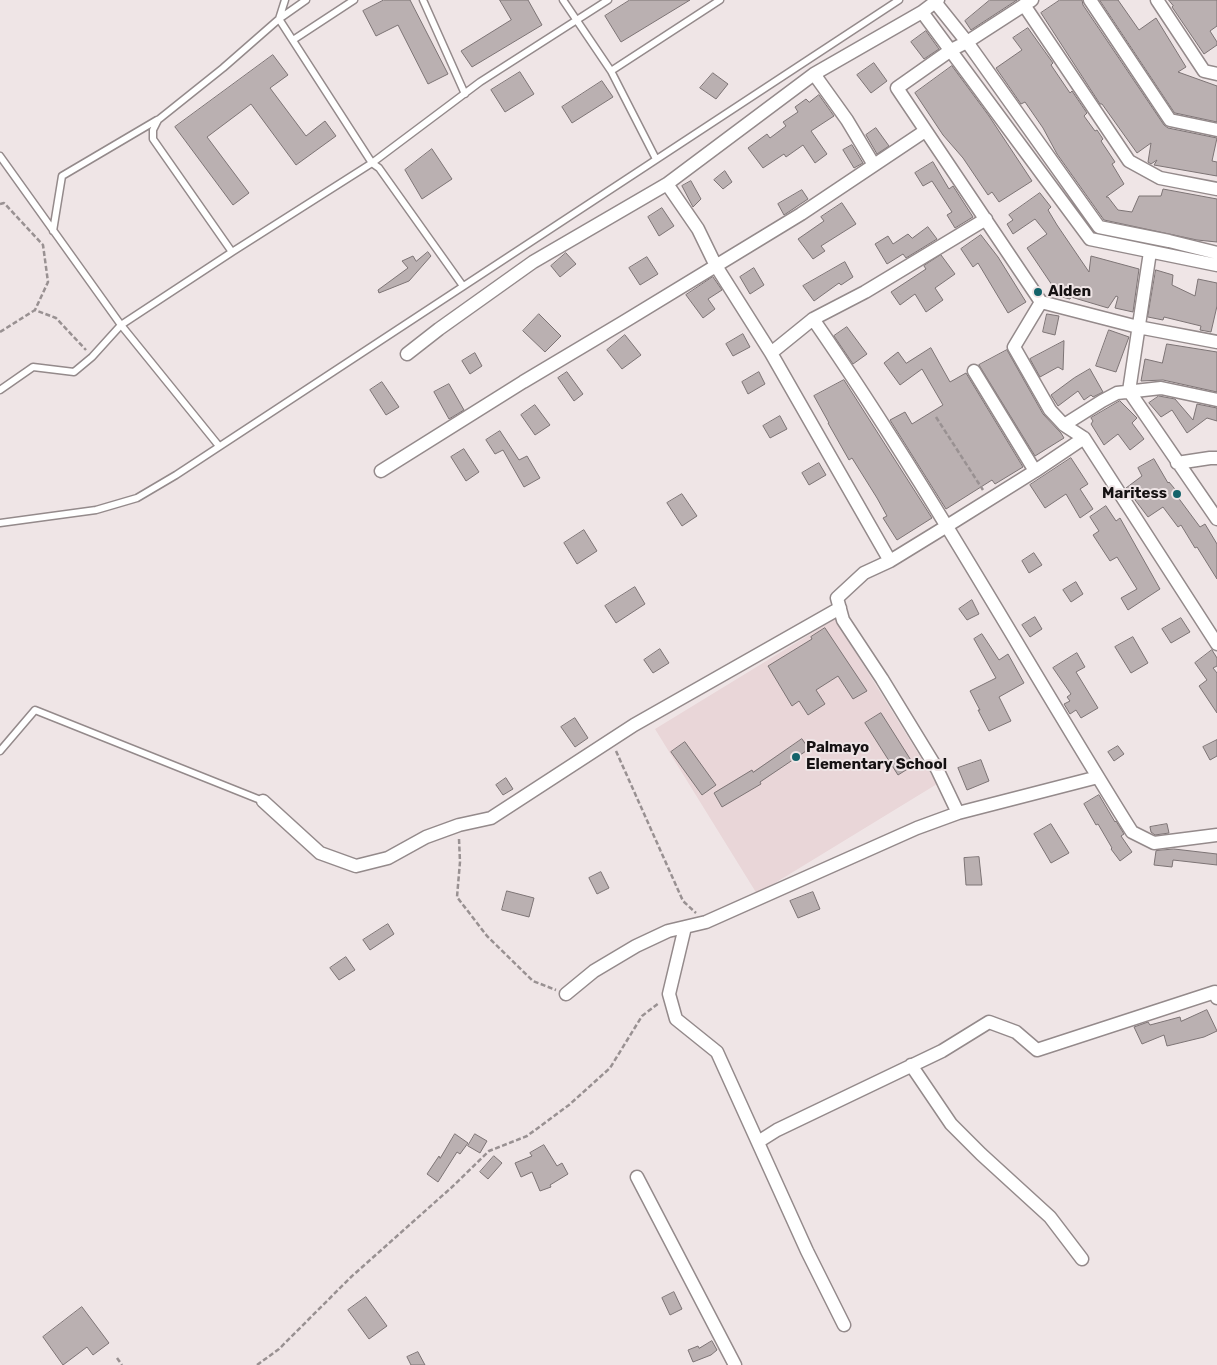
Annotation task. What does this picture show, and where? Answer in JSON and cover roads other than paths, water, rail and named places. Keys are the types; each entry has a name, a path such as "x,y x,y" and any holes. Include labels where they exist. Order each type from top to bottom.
{"street":[{"path":"1090,0 1170,120 1217,130"},
{"path":"1157,0 1204,71 1217,74"},
{"path":"407,354 533,262 667,184 814,74 922,12 936,1 1099,227 1217,253"},
{"path":"1217,189 1160,178 1128,161 1028,3 967,42 950,50 897,88 1041,302 1138,327 1217,342"},
{"path":"922,12 1090,239 1217,265"},
{"path":"814,74 847,120 874,165"},
{"path":"381,471 474,412 801,214 925,131"},
{"path":"667,184 698,229 716,266 771,353 890,561"},
{"path":"771,353 813,319 872,288 986,219"},
{"path":"1171,256 1173,242"},
{"path":"1150,252 1129,392 1217,519"},
{"path":"1041,302 1014,347 1050,410 1064,425 1084,438 1217,644"},
{"path":"813,319 859,386 947,526 1132,832 1154,843 1217,835"},
{"path":"974,371 1035,471"},
{"path":"1064,425 1117,393 1161,388 1217,400"},
{"path":"958,813 937,769 882,679 843,620 837,598 864,574 890,561 947,526 1084,438"},
{"path":"1177,463 1217,458"},
{"path":"263,801 320,853 356,866 388,858 426,837 458,825 490,818 634,726 840,608"},
{"path":"566,994 594,971 636,946 668,931 706,922 917,828 958,813 1098,777"},
{"path":"685,927 670,994 676,1019 717,1052 806,1251 844,1324"},
{"path":"758,1142 777,1130 942,1051 989,1022 1016,1032 1037,1050 1215,992 1217,998"},
{"path":"911,1065 951,1124 1050,1217 1082,1259"},
{"path":"637,1177 735,1365"}],"lane":[{"path":"279,19 285,0"},
{"path":"53,231 62,176 158,120 223,68 279,19 306,0"},
{"path":"293,40 354,0"},
{"path":"423,0 465,94"},
{"path":"563,0 611,71 656,159"},
{"path":"0,390 33,367 74,372 92,357 121,325 232,252 372,164 465,94 608,0"},
{"path":"611,71 720,0"},
{"path":"0,523 96,510 137,498 899,0"},
{"path":"279,19 372,164 379,168 463,286"},
{"path":"158,120 153,130 153,139 232,252"},
{"path":"0,156 121,325 219,446"},
{"path":"0,751 35,710 263,801"}],"place":[{"name":"Alden","path":"1038,292"},
{"name":"Maritess","path":"1177,494"},
{"name":"Palmayo Elementary School","path":"796,757"}]}
